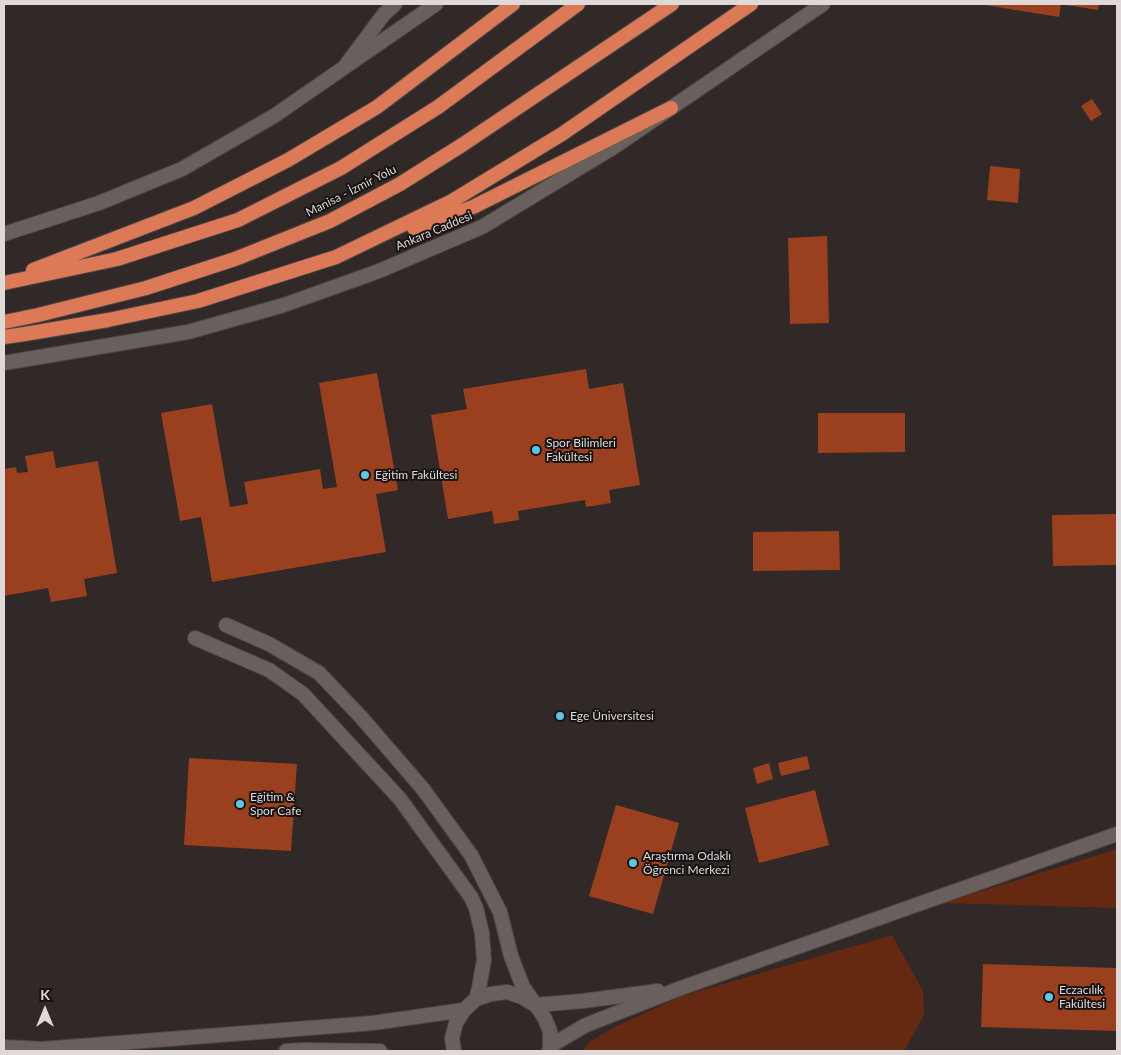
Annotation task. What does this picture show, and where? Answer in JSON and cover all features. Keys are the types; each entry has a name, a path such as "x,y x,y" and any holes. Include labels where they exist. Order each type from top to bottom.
{"highway":[{"path":"4,282 194,208 288,160 377,108 512,4"},
{"path":"4,282 117,259 238,220 341,168 438,107 578,4"},
{"name":"Manisa - İzmir Yolu","path":"4,322 146,288 235,259 330,221 400,184 462,145 672,4"},
{"name":"Ankara Caddesi","path":"4,337 108,320 198,301 336,257 452,201 562,134 751,4"},
{"path":"336,257 473,207 671,108"}],"street":[{"path":"345,66 384,14 395,4"},
{"path":"4,234 99,203 182,169 274,116 436,4"},
{"name":"Ankara Caddesi","path":"4,363 188,332 284,305 379,271 482,226 614,147 823,4"},
{"path":"226,625 270,644 319,673 424,789 471,855 500,912 511,956 522,987 544,1017 550,1031 550,1049"},
{"path":"195,638 269,670 303,694 400,799 471,897 476,908 482,933 484,960 476,999"},
{"path":"550,1049 586,1024 681,988 1117,834"},
{"path":"454,1051 452,1038 456,1023 464,1010 476,999 490,994 506,992 522,997 535,1006 681,988"},
{"path":"4,1047 42,1050 60,1049 373,1023 464,1010"},
{"path":"286,1051 380,1051"}],"shaded area":[{"path":"1117,849 1117,908 943,903"},
{"path":"892,935 923,991 924,1015 904,1051 582,1051 591,1041 614,1027 682,996"}],"building":[{"path":"985,4 1061,4 1059,17"},
{"path":"1066,4 1099,4 1098,10"},
{"path":"1092,99 1102,114 1091,121 1081,106"},
{"path":"990,166 1020,169 1018,203 987,200"},
{"path":"827,236 829,323 790,324 788,238"},
{"name":"Spor Bilimleri Fakültesi","path":"586,369 589,389 623,383 640,485 609,490 611,503 586,507 585,500 518,511 519,520 494,524 492,511 448,519 431,415 467,409 463,389"},
{"name":"Eğitim Fakültesi","path":"377,373 398,490 376,494 386,552 212,582 201,517 180,521 161,413 212,404 230,507 248,504 244,482 320,469 323,489 337,487 319,383"},
{"path":"818,413 905,413 905,452 818,453"},
{"path":"53,451 56,468 98,461 117,573 84,579 87,596 51,602 48,588 4,596 4,469 16,467 17,473 28,472 25,456"},
{"path":"1117,514 1117,565 1053,566 1052,515"},
{"path":"839,531 840,570 753,571 753,532"},
{"path":"807,756 810,769 781,776 778,763"},
{"name":"Eğitim & Spor Cafe","path":"189,758 297,764 291,851 184,845"},
{"path":"769,763 773,779 757,784 753,768"},
{"path":"815,790 829,845 759,863 745,808"},
{"name":"Araştırma Odaklı Öğrenci Merkezi","path":"616,805 679,823 653,914 589,896"},
{"name":"Eczacılık Fakültesi","path":"983,964 1117,968 1117,1031 981,1027"}],"place":[{"name":"Spor Bilimleri Fakültesi","path":"536,450"},
{"name":"Eğitim Fakültesi","path":"365,475"},
{"name":"Ege Üniversitesi","path":"560,716"},
{"name":"Eğitim & Spor Cafe","path":"240,804"},
{"name":"Araştırma Odaklı Öğrenci Merkezi","path":"633,863"},
{"name":"Eczacılık Fakültesi","path":"1049,997"}]}
